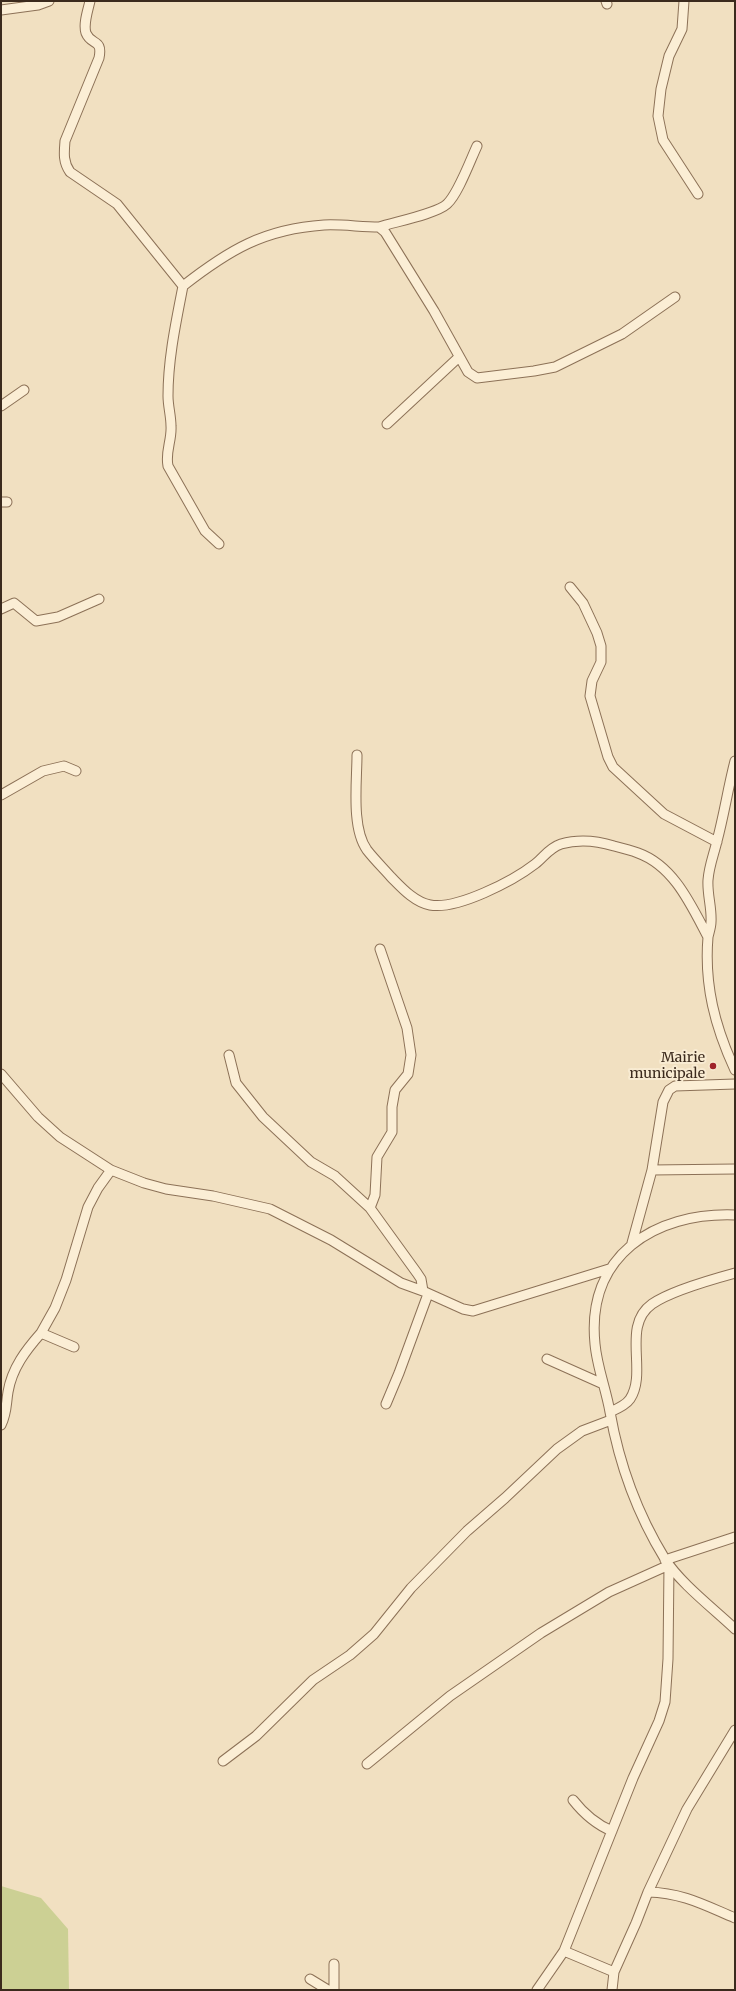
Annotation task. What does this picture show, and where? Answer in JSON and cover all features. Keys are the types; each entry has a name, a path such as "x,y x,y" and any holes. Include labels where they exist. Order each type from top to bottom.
{"street":[{"path":"1,10 38,5 49,1"},
{"path":"90,1 86,33 91,40 99,44 101,49 99,58 65,141 64,154 66,165 70,172 117,204 183,286"},
{"path":"684,1 682,29 669,56 661,89 658,116 663,140 698,194"},
{"path":"219,544 205,531 168,466 166,457 171,438 168,396 172,342 183,286 213,262 243,245 276,232 324,225 379,227 434,211 446,205 454,194 477,146"},
{"path":"379,227 385,232 434,311 468,372 477,378 555,367 622,334 675,297"},
{"path":"387,424 459,357"},
{"path":"1,406 24,390"},
{"path":"570,587 583,603 597,633 601,646 601,662 592,681 590,696 608,757 613,767 664,814 717,842"},
{"path":"1,609 14,603 36,621 58,617 99,599"},
{"path":"357,755 357,817 360,837 366,849 401,887 414,898 430,905 459,903 486,892 521,873 536,864 550,849 560,844 577,841 605,843 639,853 658,865 672,877 687,896 708,936"},
{"path":"735,761 717,842 710,864 708,882 711,923 708,936 709,975 712,1001 716,1025 735,1070"},
{"path":"1,795 43,771 64,766 76,771"},
{"path":"370,1208 375,1195 377,1157 392,1132 392,1107 395,1090 408,1074 411,1055 407,1028 380,949"},
{"path":"229,1055 236,1083 263,1117 311,1162 335,1176 370,1208 421,1279 426,1293 401,1367 386,1404"},
{"path":"1,1074 38,1117 60,1138 111,1170 144,1183 166,1189 213,1196 270,1209 331,1240 401,1283 463,1309 473,1311 609,1269"},
{"path":"632,1243 652,1170 663,1102 669,1090 675,1086 735,1084"},
{"path":"652,1170 735,1168"},
{"path":"1,1425 7,1410 8,1391 14,1370 21,1358 41,1333 55,1308 66,1280 88,1207 98,1188 111,1170"},
{"path":"735,1215 694,1218 669,1224 649,1232 632,1243 609,1269 599,1291 594,1344 620,1458 631,1488 667,1562 691,1588 735,1629"},
{"path":"223,1761 265,1727 313,1680 350,1655 374,1634 411,1588 467,1531 505,1498 556,1449 582,1431 610,1416 630,1399 635,1387 636,1334 643,1314 652,1304 670,1295 735,1273"},
{"path":"41,1333 74,1347"},
{"path":"547,1359 603,1384"},
{"path":"367,1764 450,1696 541,1633 610,1592 667,1562 735,1537"},
{"path":"537,1990 564,1952 665,1702 668,1659 667,1562"},
{"path":"612,1990 614,1972 648,1892 687,1809 735,1730"},
{"path":"573,1800 586,1816 602,1827 612,1831"},
{"path":"648,1892 665,1892 685,1896 735,1918"},
{"path":"564,1952 614,1972"},
{"path":"334,1964 334,1990"},
{"path":"310,1979 328,1990"}],"green space":[{"path":"1,1886 41,1898 68,1929 69,1990 1,1990"}],"place":[{"name":"Mairie municipale","path":"713,1066"}]}
